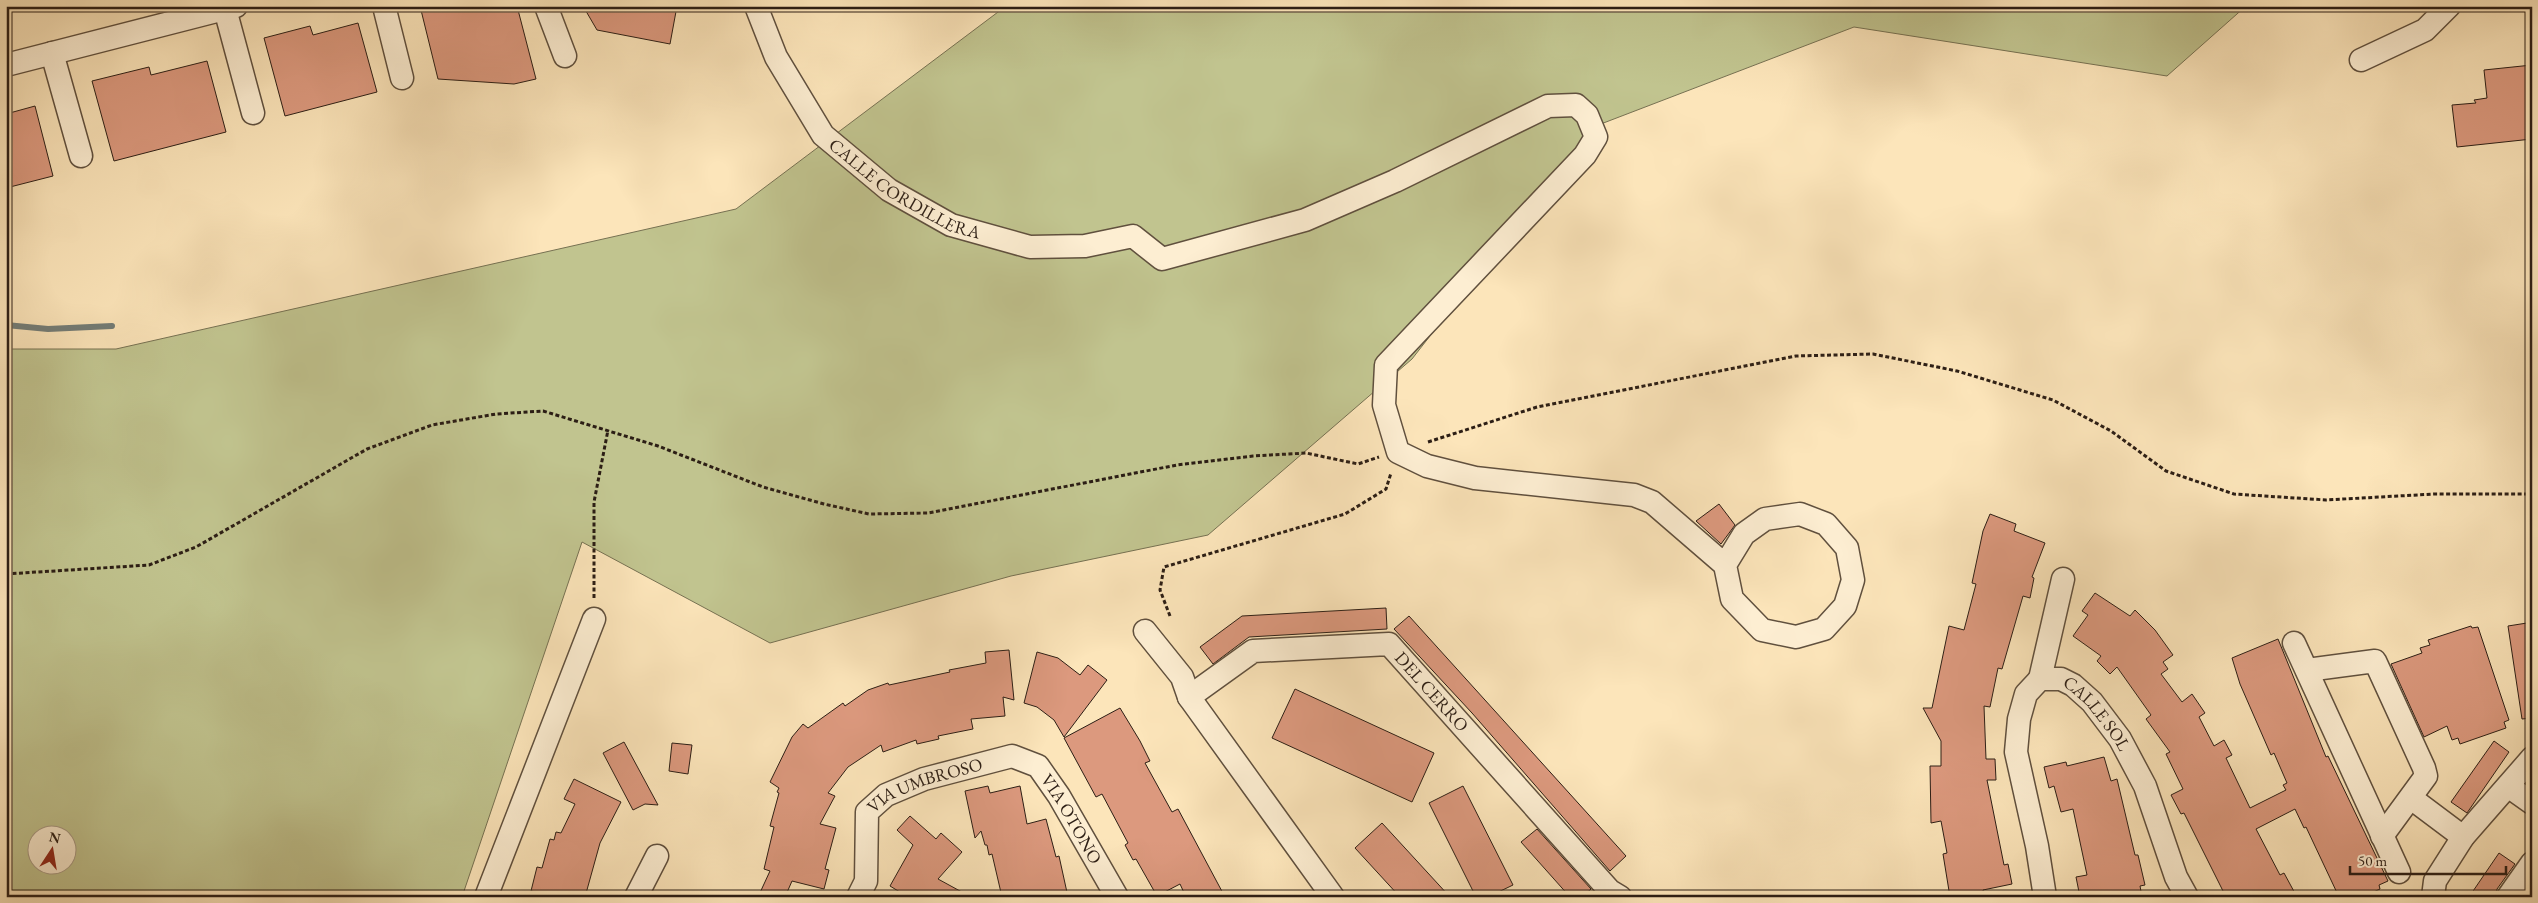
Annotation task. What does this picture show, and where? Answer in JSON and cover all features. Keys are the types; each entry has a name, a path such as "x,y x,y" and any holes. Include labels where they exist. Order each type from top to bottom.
{"street":[{"path":"384,6 402,78"},
{"path":"546,6 565,56"},
{"name":"CALLE CORDILLERA","path":"756,6 776,56 823,135 888,190 951,225 1030,247 1085,246 1133,236 1162,259 1305,220 1395,181 1548,106 1576,105 1587,116 1596,137 1585,155 1386,365 1384,405 1398,452"},
{"path":"2362,60 2425,30 2449,6"},
{"path":"6,65 230,8 253,113"},
{"path":"52,53 81,156"},
{"path":"1398,452 1427,466 1475,478 1634,494 1652,502 1725,565 1732,599 1762,630 1796,636 1824,629 1845,606 1854,580 1847,548 1826,524 1800,514 1765,519 1744,534 1725,565"},
{"path":"2040,679 2063,579"},
{"path":"486,897 594,619"},
{"path":"1146,631 1182,677 1190,697 1333,897"},
{"path":"2294,643 2399,872"},
{"name":"DEL CERRO","path":"1190,697 1253,651 1389,644 1610,891 1620,897"},
{"path":"2307,670 2374,660 2426,776 2382,836"},
{"name":"CALLE SOL","path":"2045,897 2037,846 2016,752 2019,719 2026,694 2040,679 2061,679 2073,685 2092,702 2120,739 2145,786 2176,877 2187,897"},
{"name":"VIA UMBROSO","path":"858,897 866,881 867,812 886,795 924,779 1012,756"},
{"name":"VIA OTONO","path":"1012,756 1038,766 1059,796 1117,897"},
{"path":"2433,897 2435,881 2463,837 2532,758"},
{"path":"2508,786 2532,803"},
{"path":"2411,798 2463,837"},
{"path":"636,897 658,856"},
{"path":"2508,897 2532,863"}],"path":[{"path":"6,574 149,566 196,547 367,449 432,425 496,414 542,411 608,430 763,487 824,504 869,514 928,513 1177,464 1252,456 1306,453 1358,464 1537,407 1698,377 1796,356 1873,354 1956,371 2053,400 2111,432 2166,470 2234,494 2326,500 2434,494 2532,494"},
{"path":"594,619 594,502 608,430"},
{"path":"1170,616 1160,590 1164,568 1345,514 1386,489 1398,452"}],"green space":[{"path":"1006,6 2246,6 2167,76 1854,27 1593,127 1412,359 1208,535 1011,576 770,643 582,542 462,897 6,897 6,349 116,349 736,209"}],"building":[{"path":"420,6 517,6 536,79 514,84 438,79"},
{"path":"583,6 677,6 670,44 597,30"},
{"path":"358,23 377,92 285,116 264,38 310,26 313,35"},
{"path":"207,61 226,132 114,161 92,81 149,67 151,75"},
{"path":"2532,65 2532,139 2457,147 2452,105 2476,103 2474,100 2487,98 2484,70"},
{"path":"35,106 53,176 6,188 6,114"},
{"path":"1719,504 1735,525 1721,544 1696,521"},
{"path":"1990,514 2016,524 2014,531 2045,543 2032,577 2034,578 2030,598 2023,596 2002,669 1998,668 1990,707 1984,706 1986,759 1995,759 1996,780 1987,780 2004,865 2008,864 2012,884 1983,890 1984,897 1950,897 1943,854 1947,853 1941,821 1931,823 1930,766 1941,766 1941,741 1923,708 1932,708 1949,626 1964,630 1976,584 1972,583 1983,531"},
{"path":"2095,593 2130,616 2135,610 2155,630 2173,655 2163,662 2168,669 2161,674 2182,702 2192,694 2205,713 2199,717 2214,746 2224,740 2232,755 2226,758 2250,808 2286,790 2283,785 2287,783 2274,753 2271,755 2240,684 2232,658 2278,639 2326,757 2328,756 2388,881 2379,885 2380,889 2363,897 2339,897 2306,827 2304,828 2295,809 2256,829 2280,875 2284,873 2297,897 2226,897 2184,813 2181,814 2171,795 2183,789 2166,754 2170,752 2146,719 2151,715 2117,667 2110,674 2097,661 2101,656 2073,636 2088,615 2082,611"},
{"path":"1386,608 1387,629 1249,637 1213,664 1200,647 1242,616"},
{"path":"1409,616 1626,856 1610,871 1472,713 1394,629"},
{"path":"2532,624 2532,718 2522,719 2508,626"},
{"path":"2471,626 2472,628 2478,627 2509,720 2504,722 2506,728 2460,744 2458,738 2452,740 2447,726 2424,737 2391,664 2422,653 2420,648 2430,645 2428,640"},
{"path":"1009,650 1014,700 1003,697 1005,716 971,719 973,729 938,736 939,739 917,744 916,740 883,752 881,745 848,767 828,793 835,796 820,824 836,828 825,869 829,870 824,889 792,881 785,897 758,897 770,871 764,869 774,827 770,826 779,793 777,792 779,788 770,782 792,737 803,724 808,728 843,703 845,706 868,690 888,683 889,685 986,663 985,652"},
{"path":"1037,652 1058,658 1080,675 1088,665 1107,680 1064,737 1054,720 1037,707 1024,703"},
{"path":"1295,689 1434,753 1412,802 1272,738"},
{"path":"1120,708 1150,761 1145,763 1172,812 1178,809 1225,897 1186,897 1180,884 1157,896 1136,859 1133,860 1125,845 1128,843 1102,794 1096,797 1064,738"},
{"path":"2494,741 2509,752 2467,813 2451,802"},
{"path":"624,742 658,805 645,804 633,810 603,753"},
{"path":"672,743 692,745 688,774 669,771"},
{"path":"2104,757 2111,781 2117,779 2135,855 2138,855 2145,885 2140,886 2142,897 2080,897 2076,877 2087,875 2073,809 2061,812 2054,786 2049,788 2044,767 2066,762 2067,766"},
{"path":"574,779 621,802 600,843 585,897 541,897 542,893 531,891 537,867 542,868 550,839 554,840 556,832 561,833 575,804 564,799"},
{"path":"988,786 990,793 1020,786 1027,824 1046,819 1056,857 1059,856 1068,897 1002,897 992,854 989,855 981,831 975,838 965,791"},
{"path":"1463,786 1513,885 1488,897 1476,897 1429,803"},
{"path":"910,816 936,839 941,833 962,852 938,879 971,897 908,897 890,886 913,845 897,830"},
{"path":"1382,823 1450,897 1400,897 1355,848"},
{"path":"1537,829 1591,889 1582,897 1570,897 1521,842"},
{"path":"2499,853 2515,864 2497,889 2495,897 2469,897"}],"waterway":[{"path":"6,325 48,329 112,326"}]}
